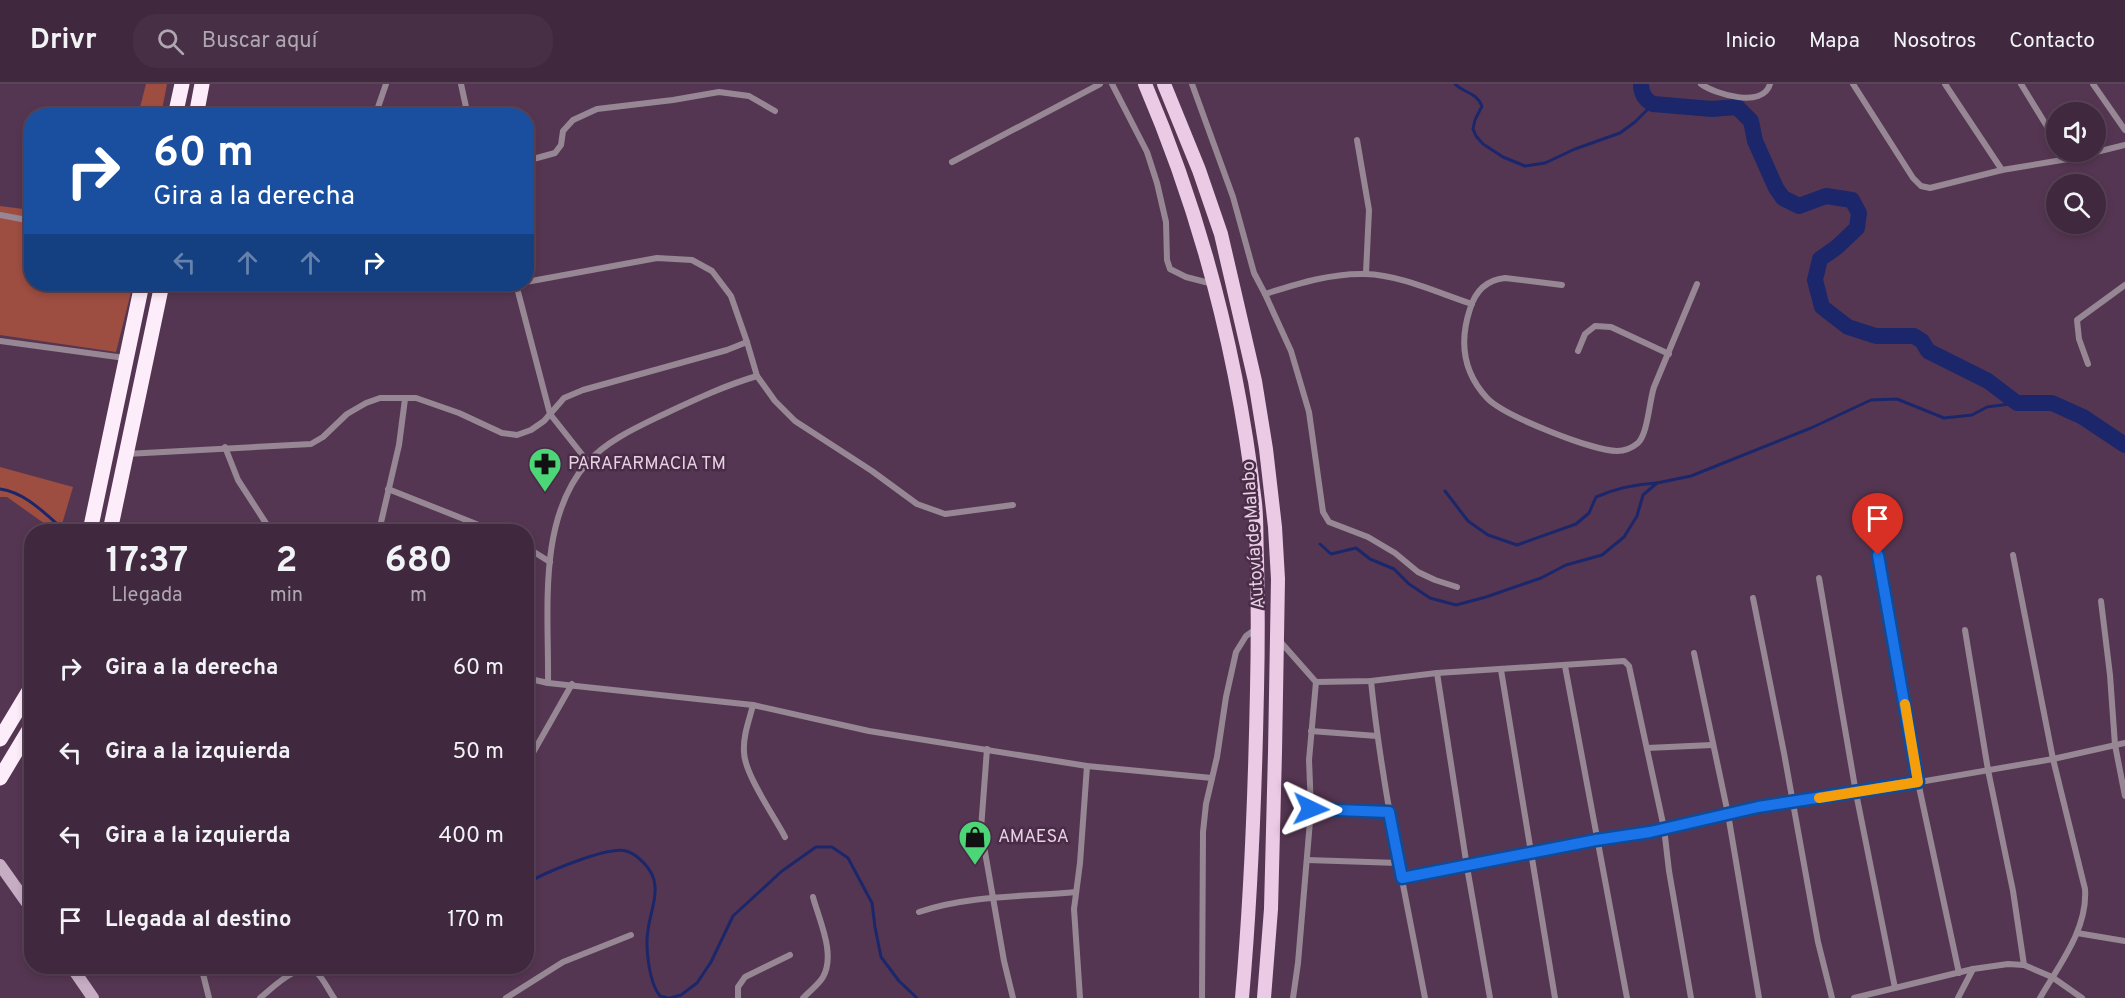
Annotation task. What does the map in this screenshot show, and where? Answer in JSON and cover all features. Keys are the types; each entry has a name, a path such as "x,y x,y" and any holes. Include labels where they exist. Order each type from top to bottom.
{"highway":[{"path":"177,108 182,84"},
{"path":"198,108 202,84"},
{"path":"91,524 140,291"},
{"path":"111,524 161,291"},
{"path":"0,739 24,699"},
{"path":"0,778 24,738"}],"main road":[{"name":"Autovía de Malabo","path":"1145,84 1162,124 1201,235 1227,333 1255,505 1258,627 1252,839 1242,998"},
{"name":"Autovía de Malabo","path":"1164,84 1199,170 1221,234 1255,381 1266,448 1275,527 1278,638 1271,898 1264,998"}],"street":[{"path":"378,108 386,84"},
{"path":"461,84 466,108"},
{"path":"952,162 1100,84"},
{"path":"1112,84 1147,152 1157,183 1166,222 1167,260 1170,269 1186,277 1214,284"},
{"path":"1192,84 1233,196 1254,273 1292,351 1309,412 1323,512 1329,522 1368,537 1395,553 1418,572 1457,587"},
{"path":"1701,84 1720,93 1745,98 1756,97 1765,92 1770,84"},
{"path":"1853,84 1913,178 1921,186 1940,187 2002,170 2050,162"},
{"path":"1945,84 2002,170"},
{"path":"2021,84 2046,125"},
{"path":"2093,84 2125,130"},
{"path":"534,160 555,153 561,145 563,131 573,120 597,109 718,92 749,96 775,111"},
{"path":"1356,140 1369,210 1366,273"},
{"path":"2106,150 2125,145"},
{"path":"0,215 24,220"},
{"path":"534,281 657,258 692,260 712,271 731,296 757,376 775,401 795,421 872,471 917,504 945,514 1014,506"},
{"path":"1265,294 1311,280 1366,273 1394,278 1472,304"},
{"path":"1562,285 1504,278 1495,279 1482,287 1472,304 1464,332 1463,345 1470,372 1487,398 1508,414 1596,448 1620,451 1640,442 1645,431 1649,402 1654,387 1697,284"},
{"path":"2088,364 2079,339 2077,320 2125,285"},
{"path":"520,291 550,414 588,462"},
{"path":"1578,351 1585,334 1595,326 1611,327 1669,354"},
{"path":"0,341 126,358"},
{"path":"126,454 311,444 323,437 347,414 380,398 416,398 459,413 502,433 517,435 531,430 564,398 583,390 718,353 747,342"},
{"path":"548,683 550,562 555,524 567,493 588,462 609,444 653,420 729,384 757,376"},
{"path":"380,524 399,445 405,399"},
{"path":"225,447 238,480 266,524"},
{"path":"388,489 476,524"},
{"path":"1875,535 1918,782 1959,973"},
{"path":"534,552 550,562"},
{"path":"2013,555 2053,759 2085,889 2084,915 2077,933 2040,998"},
{"path":"1819,578 1856,793 1895,988"},
{"path":"1753,598 1818,942 1832,998"},
{"path":"2101,601 2115,745 2125,796"},
{"path":"1202,998 1203,832 1208,794 1236,652 1246,636 1258,627"},
{"path":"1965,630 1988,770 2013,891 2024,965"},
{"path":"1278,638 1316,682 1309,760 1311,809 1293,998"},
{"path":"1694,653 1728,814 1759,998"},
{"path":"1316,682 1371,681 1501,669 1624,661 1628,663 1664,828 1669,871 1691,998"},
{"path":"1564,666 1626,998"},
{"path":"1501,669 1555,998"},
{"path":"1437,674 1490,998"},
{"path":"534,680 753,705 869,731 1087,766 1212,778"},
{"path":"1371,681 1389,812 1425,998"},
{"path":"534,751 572,684"},
{"path":"753,705 745,733 744,754 747,767 785,837"},
{"path":"1311,731 1377,735"},
{"path":"1402,878 1792,802 2053,759 2125,743"},
{"path":"1647,748 1712,745"},
{"path":"987,749 981,829 1004,961 1013,998"},
{"path":"1080,998 1074,909 1080,863 1087,766"},
{"path":"1311,809 1389,812"},
{"path":"1307,860 1400,863"},
{"path":"0,865 24,899"},
{"path":"919,912 937,906 1042,893 1076,892"},
{"path":"803,998 823,977 828,962 827,946 813,897"},
{"path":"2077,933 2125,941"},
{"path":"506,998 563,962 631,935"},
{"path":"738,998 738,987 746,977 790,955"},
{"path":"1854,998 1973,969 2008,964 2024,965 2052,977 2082,998"},
{"path":"1958,998 1973,969"},
{"path":"76,974 93,998"},
{"path":"203,974 209,998"},
{"path":"260,998 291,974"},
{"path":"318,974 334,998"}],"shaded area":[{"path":"146,84 167,84 162,108 140,108"},
{"path":"0,206 24,209 24,291 131,291 116,352 0,335"},
{"path":"0,467 73,487 62,524 45,524 7,497 0,497"}],"waterway":[{"path":"1455,84 1473,95 1482,106 1473,129 1476,136 1483,144 1503,157 1525,166 1545,163 1575,149 1620,133 1653,104"},
{"path":"1641,84 1644,96 1653,104 1712,109 1737,107 1751,121 1755,141 1776,188 1783,198 1799,206 1826,196 1852,200 1859,213 1857,228 1820,259 1815,280 1822,307 1848,327 1876,336 1914,336 1922,341 1928,351 1988,381 2017,403 2052,403 2083,417 2125,445"},
{"path":"1320,544 1331,554 1356,548 1370,559 1394,569 1409,584 1430,598 1456,605 1541,578 1566,565 1602,555 1624,537 1637,516 1643,495 1657,483 1691,476 1811,428 1871,400 1897,399 1944,418 1972,415 1987,407 2017,403"},
{"path":"1445,491 1468,521 1488,535 1517,545 1576,524 1589,513 1596,497 1626,487 1657,483"},
{"path":"0,489 19,495 57,524"},
{"path":"670,998 681,995 697,983 711,962 733,916 782,871 816,847 832,847 848,858 872,903 881,957 899,981 917,998"},
{"path":"534,880 560,867 605,852 626,851 639,858 650,871 655,886 647,937 651,974 660,996 668,998"}],"slow traffic":[{"path":"1819,798 1918,782 1905,704"}],"place":[{"name":"PARAFARMACIA TM","path":"545,493"},
{"name":"AMAESA","path":"975,866"}],"route":[{"path":"1311,809 1389,812 1402,878 1596,840 1650,832 1758,807 1918,782 1878,555"}]}
